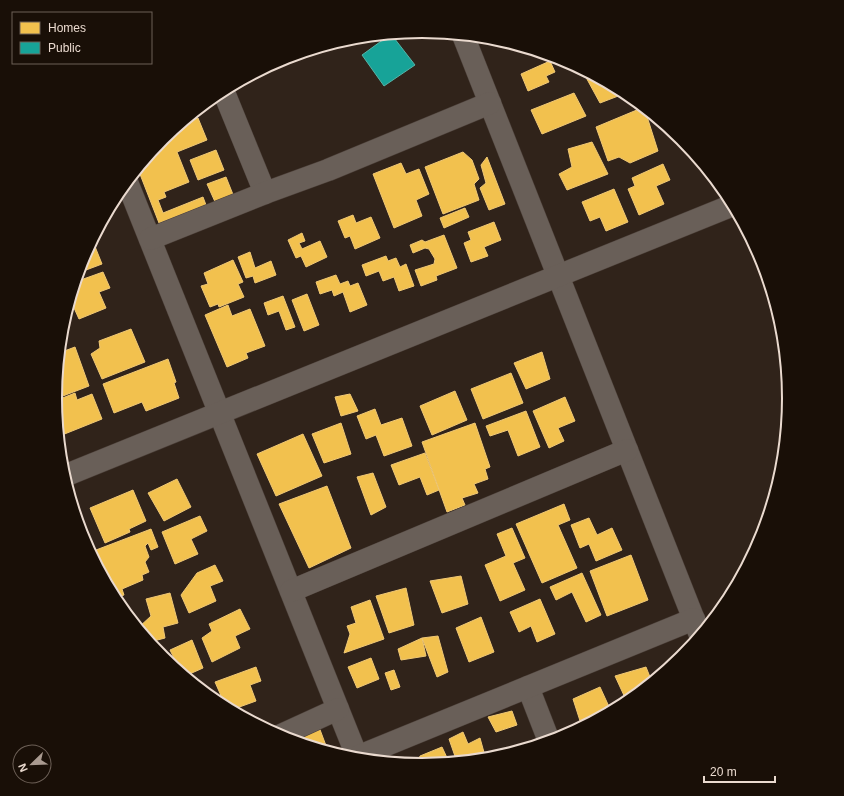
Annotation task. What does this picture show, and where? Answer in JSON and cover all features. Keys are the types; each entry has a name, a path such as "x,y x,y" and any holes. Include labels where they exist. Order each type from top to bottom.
{"street":[{"path":"368,754 528,687 697,627 490,103 470,41"},
{"path":"226,97 265,193"},
{"path":"150,239 265,193 328,170 490,103"},
{"path":"130,188 355,752"},
{"path":"70,473 558,276 726,205"},
{"path":"291,591 627,450"},
{"path":"528,687 546,736"},
{"path":"287,732 338,709"}],"building: Homes":[{"path":"550,61 555,72 546,76 549,82 528,91 521,74"},
{"path":"586,78 618,96 600,103"},
{"path":"574,93 586,116 542,134 531,110"},
{"path":"638,110 647,117 658,151 630,163 619,157 608,161 596,127"},
{"path":"198,118 207,140 177,152 189,182 164,192 166,197 158,200 163,213 203,197 206,205 159,223 140,174 167,143 194,120"},
{"path":"592,142 608,174 567,190 559,174 572,167 568,149"},
{"path":"216,150 224,170 198,180 190,160"},
{"path":"463,152 472,160 479,179 474,184 479,200 443,214 425,167"},
{"path":"487,157 505,204 489,210 480,188 486,183 481,165"},
{"path":"401,163 406,174 419,169 429,194 416,200 422,216 394,228 373,174"},
{"path":"663,164 670,180 656,186 664,204 639,215 628,189 635,186 632,178"},
{"path":"226,177 234,197 216,204 207,184"},
{"path":"614,189 628,222 606,231 600,217 590,221 582,202"},
{"path":"465,208 469,217 444,228 440,218"},
{"path":"353,215 356,223 371,217 380,238 355,249 350,236 345,238 338,221"},
{"path":"494,222 501,240 484,247 488,256 471,262 464,243 471,240 468,232"},
{"path":"302,233 305,241 299,243 302,249 320,241 327,257 306,267 301,256 296,258 288,240"},
{"path":"444,235 457,268 436,276 437,280 421,286 415,270 434,264 435,259 429,249 425,248 413,253 410,245 422,240 425,242"},
{"path":"95,247 102,264 85,270"},
{"path":"250,252 255,268 271,261 276,275 255,283 253,276 246,278 238,257"},
{"path":"386,256 388,261 396,258 400,267 406,264 414,286 399,291 394,277 383,281 379,271 366,276 362,265"},
{"path":"233,260 243,282 238,284 244,297 219,307 218,304 210,307 201,286 208,284 204,273"},
{"path":"103,272 110,288 99,292 106,308 79,319 74,307 82,280"},
{"path":"336,275 340,284 348,281 350,286 358,283 367,305 350,312 343,292 334,296 332,290 320,294 316,282"},
{"path":"307,294 319,325 304,331 292,300"},
{"path":"283,296 295,327 286,330 279,311 268,315 264,303"},
{"path":"228,305 232,316 250,309 265,346 246,353 248,358 227,367 205,315"},
{"path":"131,329 145,362 102,379 91,354 100,348 99,341"},
{"path":"75,347 89,386 62,396 63,374 65,351"},
{"path":"542,352 550,379 526,389 514,363"},
{"path":"168,359 176,382 174,383 179,398 146,411 142,402 114,413 103,384"},
{"path":"511,373 523,403 483,419 471,389"},
{"path":"455,391 467,420 432,435 420,406"},
{"path":"75,393 77,400 92,394 102,419 64,434 62,398"},
{"path":"350,394 358,411 341,416 335,397"},
{"path":"565,397 575,421 558,428 564,441 549,448 533,411"},
{"path":"375,409 381,425 402,418 412,446 384,456 376,435 366,439 357,416"},
{"path":"526,411 540,447 518,456 508,430 490,436 486,426"},
{"path":"341,423 351,454 324,463 312,434"},
{"path":"475,423 490,467 485,469 488,479 474,484 478,493 462,498 465,505 447,512 422,442"},
{"path":"303,434 322,476 276,496 257,454"},
{"path":"425,453 439,490 427,495 420,477 399,485 391,465"},
{"path":"373,473 386,507 371,515 357,477"},
{"path":"177,479 191,507 164,521 148,493"},
{"path":"327,486 351,548 309,568 279,504"},
{"path":"133,490 146,521 129,529 130,532 105,543 90,508"},
{"path":"564,504 570,520 558,525 577,568 542,583 516,524"},
{"path":"200,516 207,531 191,539 198,554 175,564 162,532"},
{"path":"589,518 597,535 612,528 622,550 596,561 589,544 580,548 571,525"},
{"path":"512,528 525,558 513,563 525,590 500,601 485,565 506,556 497,534"},
{"path":"151,529 158,547 151,550 148,543 145,546 149,557 145,562 149,572 142,575 143,580 122,589 124,595 122,596 110,578 96,550"},
{"path":"631,555 648,600 607,616 590,571"},
{"path":"215,565 223,581 210,586 216,601 189,613 181,595 197,573"},
{"path":"582,573 601,615 586,622 572,592 556,600 550,587"},
{"path":"461,576 468,604 442,613 430,581"},
{"path":"406,588 414,625 389,633 376,596"},
{"path":"170,593 178,623 163,627 165,638 156,640 142,624 151,616 146,599"},
{"path":"540,599 555,634 537,642 531,626 519,632 510,612"},
{"path":"370,600 384,639 344,653 350,634 347,626 356,623 351,607"},
{"path":"240,609 250,629 235,636 240,648 212,662 202,638 212,631 209,624"},
{"path":"481,617 494,652 469,662 456,628"},
{"path":"438,636 448,672 437,677 422,638"},
{"path":"422,638 426,656 401,660 398,649"},
{"path":"192,640 203,668 190,674 175,660 170,650"},
{"path":"371,658 379,679 357,688 348,667"},
{"path":"256,667 261,681 250,685 256,701 238,707 221,697 215,682"},
{"path":"646,667 650,677 624,696 615,676"},
{"path":"394,670 400,687 391,690 385,673"},
{"path":"600,687 609,706 580,721 573,699"},
{"path":"512,711 517,725 496,732 488,717"},
{"path":"319,727 326,745 300,737 299,735"},
{"path":"463,732 468,744 480,738 484,752 455,756 449,739"},
{"path":"442,747 447,757 419,758 420,756"}],"building: Public":[{"path":"395,39 415,65 384,86 362,55 382,40"}]}
